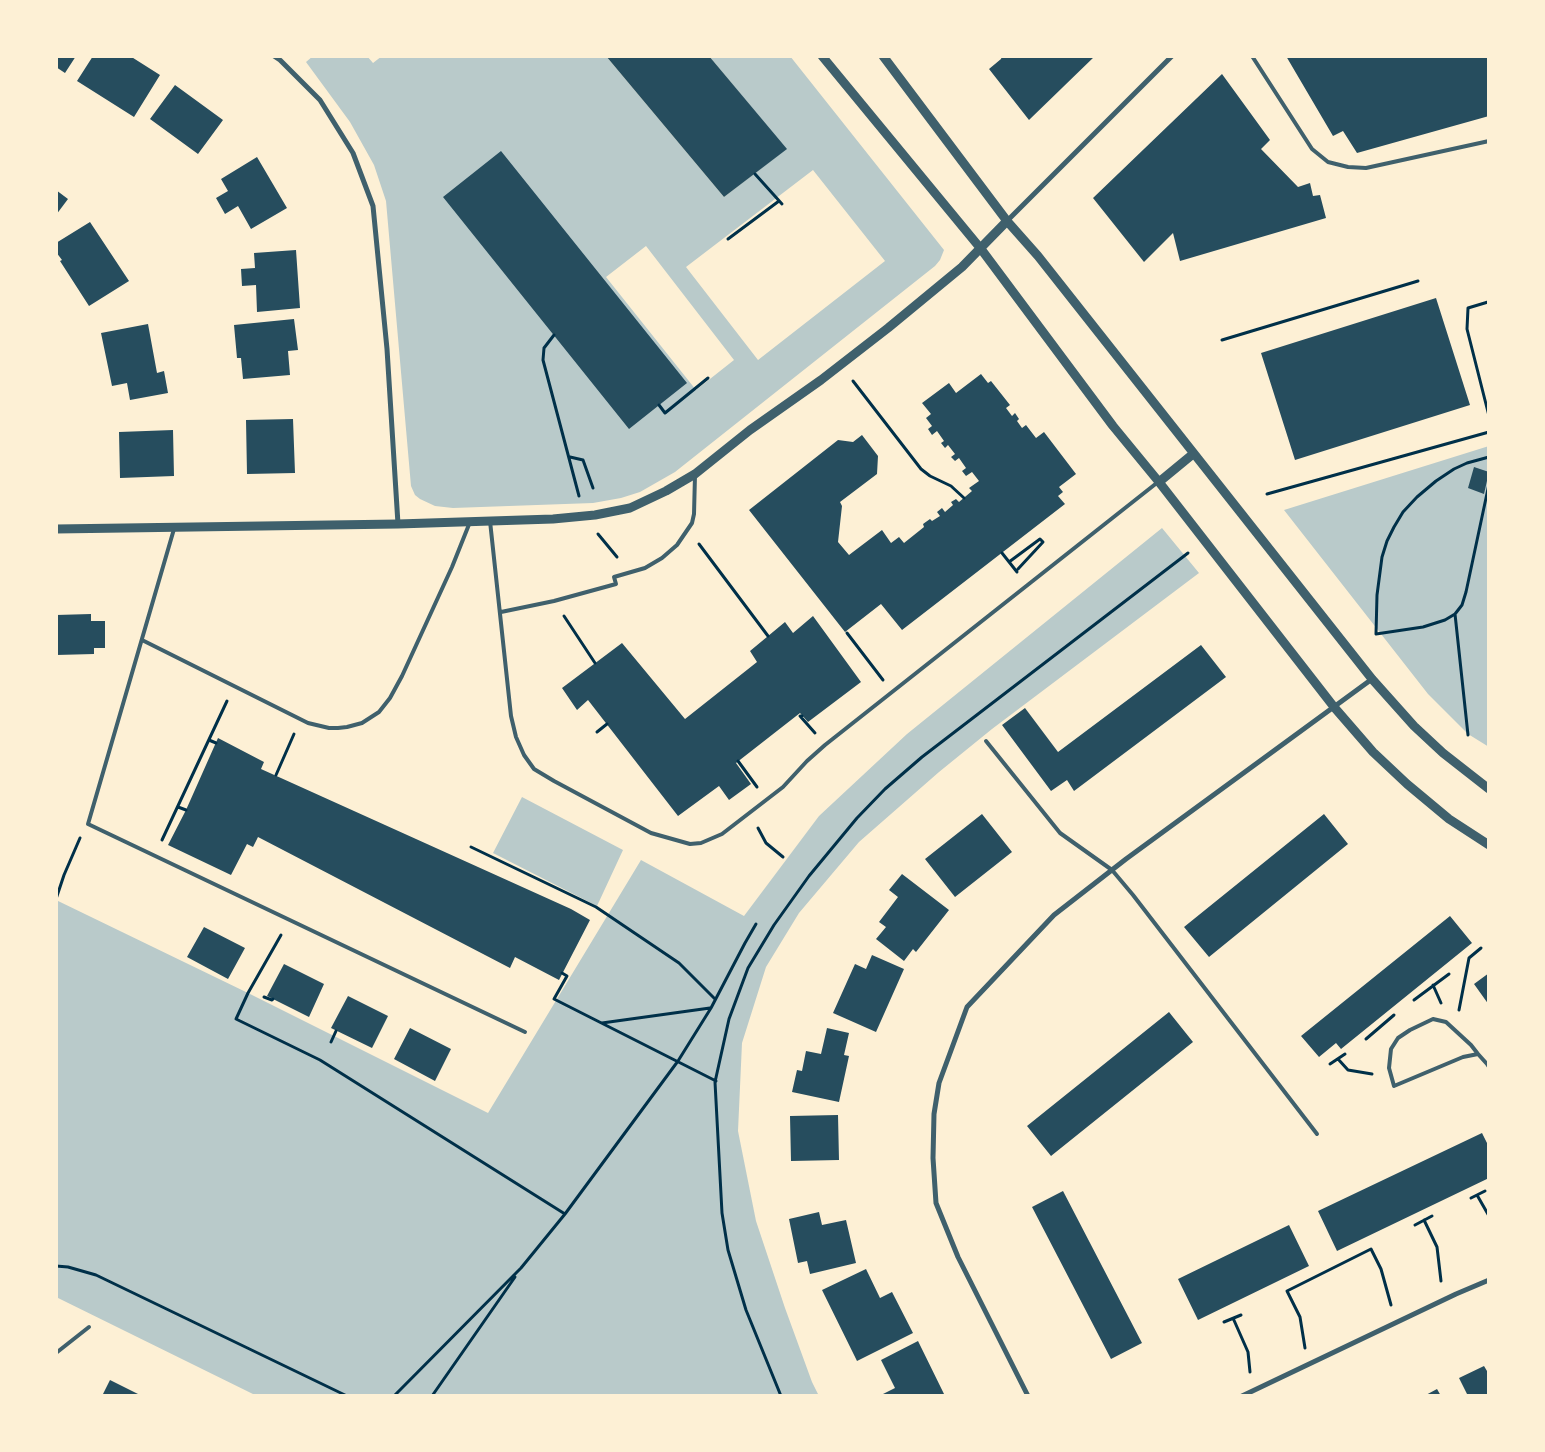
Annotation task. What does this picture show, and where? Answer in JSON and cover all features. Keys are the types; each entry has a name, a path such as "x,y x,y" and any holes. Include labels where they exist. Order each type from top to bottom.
{"street":[{"path":"274,56 320,100 353,153 373,206 388,349 398,524"},
{"path":"822,56 981,249 1113,426 1159,482 1334,707 1374,752 1407,784 1449,818 1489,845"},
{"path":"883,56 1007,221 1038,256 1372,679 1414,726 1443,753 1489,789"},
{"path":"56,529 490,521 584,517 630,508 666,491 695,474 750,430 888,328 962,267 1172,56"},
{"path":"1159,482 1193,454"},
{"path":"1028,1396 958,1257 936,1203 933,1158 934,1114 939,1083 967,1007 1054,915 1112,870 1372,679"},
{"path":"1242,1396 1395,1322 1489,1280"}],"lane":[{"path":"280,60 285,56"},
{"path":"1252,56 1312,149 1328,162 1348,167 1366,168 1489,141"},
{"path":"501,612 554,601 616,584 614,577 640,570 662,558 677,545 688,529 694,514 695,474"},
{"path":"490,521 513,726 524,755 536,770 554,781 652,833 690,844 701,843 722,834 783,787 818,751 1159,482"},
{"path":"142,640 300,720 329,728 346,727 368,720 379,712 390,698 408,664 470,521"},
{"path":"174,527 88,824 525,1032"},
{"path":"986,741 1060,833 1112,870 1317,1134"},
{"path":"1478,1054 1463,1057 1394,1086 1389,1068 1391,1049 1398,1038 1434,1019 1446,1022 1478,1054 1489,1067"},
{"path":"56,1353 89,1327"}],"path":[{"path":"728,240 780,203 755,174"},
{"path":"1222,340 1418,281"},
{"path":"1488,302 1468,308 1466,329 1489,416"},
{"path":"554,335 544,348 543,360 577,489"},
{"path":"840,365 921,469 930,476 951,486 964,498"},
{"path":"659,405 665,413 708,378"},
{"path":"1267,494 1489,432"},
{"path":"570,457 582,460 593,488"},
{"path":"1489,457 1454,469 1417,496 1403,512 1387,541 1382,558 1377,595 1376,634 1423,627 1445,620 1455,614 1462,604 1466,592 1489,484"},
{"path":"584,517 617,558"},
{"path":"688,529 768,636"},
{"path":"1002,553 1008,562 1015,571 1043,542 1040,539 1008,562"},
{"path":"782,1396 748,1318 726,1237 721,1199 715,1094 716,1081 729,1019 744,977 774,924 809,876 857,818 885,789 922,757 1188,552"},
{"path":"554,601 596,663"},
{"path":"1455,614 1468,735"},
{"path":"847,633 892,692"},
{"path":"154,856 234,687"},
{"path":"802,716 800,716 809,726"},
{"path":"276,775 300,720"},
{"path":"597,732 607,724"},
{"path":"209,740 216,743"},
{"path":"738,761 745,774 766,800"},
{"path":"178,807 186,810"},
{"path":"56,899 70,859 88,824"},
{"path":"471,847 596,907 679,963 715,999"},
{"path":"432,1396 521,1268 564,1214 678,1061 711,1008 744,943 756,924"},
{"path":"1455,1031 1469,958 1481,948"},
{"path":"270,954 236,1019 320,1060 564,1214"},
{"path":"562,973 567,976 554,999 600,1024 716,1081"},
{"path":"1414,1000 1448,974"},
{"path":"264,997 272,999"},
{"path":"600,1024 711,1008"},
{"path":"1366,1040 1394,1015"},
{"path":"331,1042 336,1031"},
{"path":"1330,1064 1345,1054"},
{"path":"1338,1059 1348,1070 1391,1077"},
{"path":"1471,1198 1485,1191"},
{"path":"1477,1195 1489,1216"},
{"path":"1415,1225 1432,1216"},
{"path":"1424,1220 1437,1246 1439,1274 1445,1299"},
{"path":"1310,1363 1303,1341 1300,1317 1287,1291 1371,1248 1381,1269 1395,1322"},
{"path":"56,1266 80,1269 118,1285 347,1396"},
{"path":"394,1396 521,1268"},
{"path":"1224,1322 1241,1315"},
{"path":"1233,1318 1248,1352 1252,1391"}],"shaded area":[{"path":"313,56 367,56 373,63 382,56 606,56 724,197 786,149 709,56 790,56 944,250 935,266 675,472 640,492 621,498 593,503 453,508 435,506 415,495 411,486 386,201 374,165 350,122 306,62","holes":["813,170 885,261 758,360 686,267","646,246 734,360 696,390 606,277"]},
{"path":"1489,446 1489,747 1468,734 1428,694 1284,510"},
{"path":"1162,528 1199,573 992,729 939,772 859,842 799,913 766,967 742,1043 738,1131 756,1221 785,1308 819,1396 257,1396 56,1297 56,900 488,1113 641,860 744,916 819,816 907,734"},
{"path":"522,797 623,850 597,906 493,853"}],"building":[{"path":"56,56 76,56 65,73 56,67"},
{"path":"93,56 130,56 160,75 134,117 77,81"},
{"path":"606,56 709,56 787,149 724,197"},
{"path":"1002,56 1095,56 1029,120 989,69"},
{"path":"1286,56 1489,56 1489,116 1357,153 1343,131 1333,136"},
{"path":"1222,74 1270,140 1261,149 1298,187 1310,183 1313,196 1320,195 1326,218 1180,261 1173,233 1144,262 1093,198"},
{"path":"175,85 223,120 198,154 150,119"},
{"path":"501,151 687,383 629,429 443,197"},
{"path":"257,157 287,208 251,229 238,206 225,214 216,198 228,191 221,179"},
{"path":"56,190 68,199 56,215"},
{"path":"90,222 129,281 89,306 60,261 62,260 56,252 56,243"},
{"path":"296,250 300,308 257,312 256,285 242,286 241,269 255,268 254,253"},
{"path":"1436,298 1470,405 1295,460 1261,353"},
{"path":"294,319 298,350 288,351 290,375 243,379 241,358 237,358 234,325"},
{"path":"148,324 157,373 164,371 168,393 130,400 127,383 112,386 101,333"},
{"path":"981,374 988,383 991,381 1010,405 1006,408 1012,416 1015,413 1019,419 1017,421 1022,428 1026,425 1036,438 1044,432 1076,474 1059,487 1063,492 1058,496 1065,504 902,630 881,604 845,632 749,510 838,440 853,442 862,435 878,456 877,474 840,502 842,506 838,542 849,555 882,530 891,543 899,537 904,543 924,527 923,524 930,519 932,521 940,516 937,512 942,508 945,512 953,505 951,502 956,499 959,502 972,491 969,488 979,481 972,472 966,476 962,471 966,468 959,458 955,461 951,457 955,454 948,445 945,448 941,443 944,441 937,431 932,435 928,429 932,426 926,418 931,414 922,403 949,383 956,393"},
{"path":"293,419 295,473 247,474 246,420"},
{"path":"173,430 174,476 120,478 119,432"},
{"path":"1474,467 1489,472 1484,494 1468,488"},
{"path":"91,614 91,621 105,621 105,648 94,648 94,654 56,655 56,615"},
{"path":"813,616 861,682 808,722 800,713 736,763 751,784 729,800 719,786 678,816 588,700 577,710 562,688 622,643 685,719 757,662 750,651 785,622 793,633"},
{"path":"1201,645 1226,677 1074,791 1067,780 1051,791 1002,725 1025,708 1058,752"},
{"path":"218,738 264,762 261,769 571,909 590,920 559,980 515,957 510,968 258,837 253,847 247,844 231,875 168,845"},
{"path":"982,814 1012,852 955,897 925,859"},
{"path":"1324,814 1348,844 1209,957 1184,927"},
{"path":"902,874 949,910 916,952 913,949 904,961 876,939 886,927 879,922 898,897 889,890"},
{"path":"1450,916 1472,943 1341,1049 1336,1043 1319,1057 1301,1036"},
{"path":"204,927 245,948 228,979 187,957"},
{"path":"872,955 904,969 876,1032 833,1013 855,964 866,969"},
{"path":"284,964 324,984 309,1017 267,996"},
{"path":"1489,973 1489,1005 1474,984"},
{"path":"348,996 388,1016 372,1048 331,1028"},
{"path":"1169,1012 1193,1042 1051,1156 1027,1126"},
{"path":"410,1028 451,1049 435,1081 394,1059"},
{"path":"827,1028 849,1033 844,1055 849,1056 839,1102 792,1092 797,1070 802,1071 806,1051 821,1054"},
{"path":"838,1115 839,1160 791,1161 790,1116"},
{"path":"1482,1133 1489,1147 1489,1178 1337,1251 1318,1211"},
{"path":"1063,1191 1142,1343 1111,1359 1032,1207"},
{"path":"819,1212 822,1225 846,1220 856,1263 810,1274 807,1261 798,1263 789,1219"},
{"path":"1289,1225 1309,1266 1198,1320 1178,1279"},
{"path":"866,1269 880,1298 892,1292 913,1333 857,1361 822,1290"},
{"path":"918,1341 945,1396 879,1396 895,1388 881,1360"},
{"path":"1484,1366 1487,1371 1489,1370 1489,1396 1468,1396 1459,1378"},
{"path":"110,1380 142,1396 102,1396"},
{"path":"1437,1389 1441,1396 1424,1396"}]}
